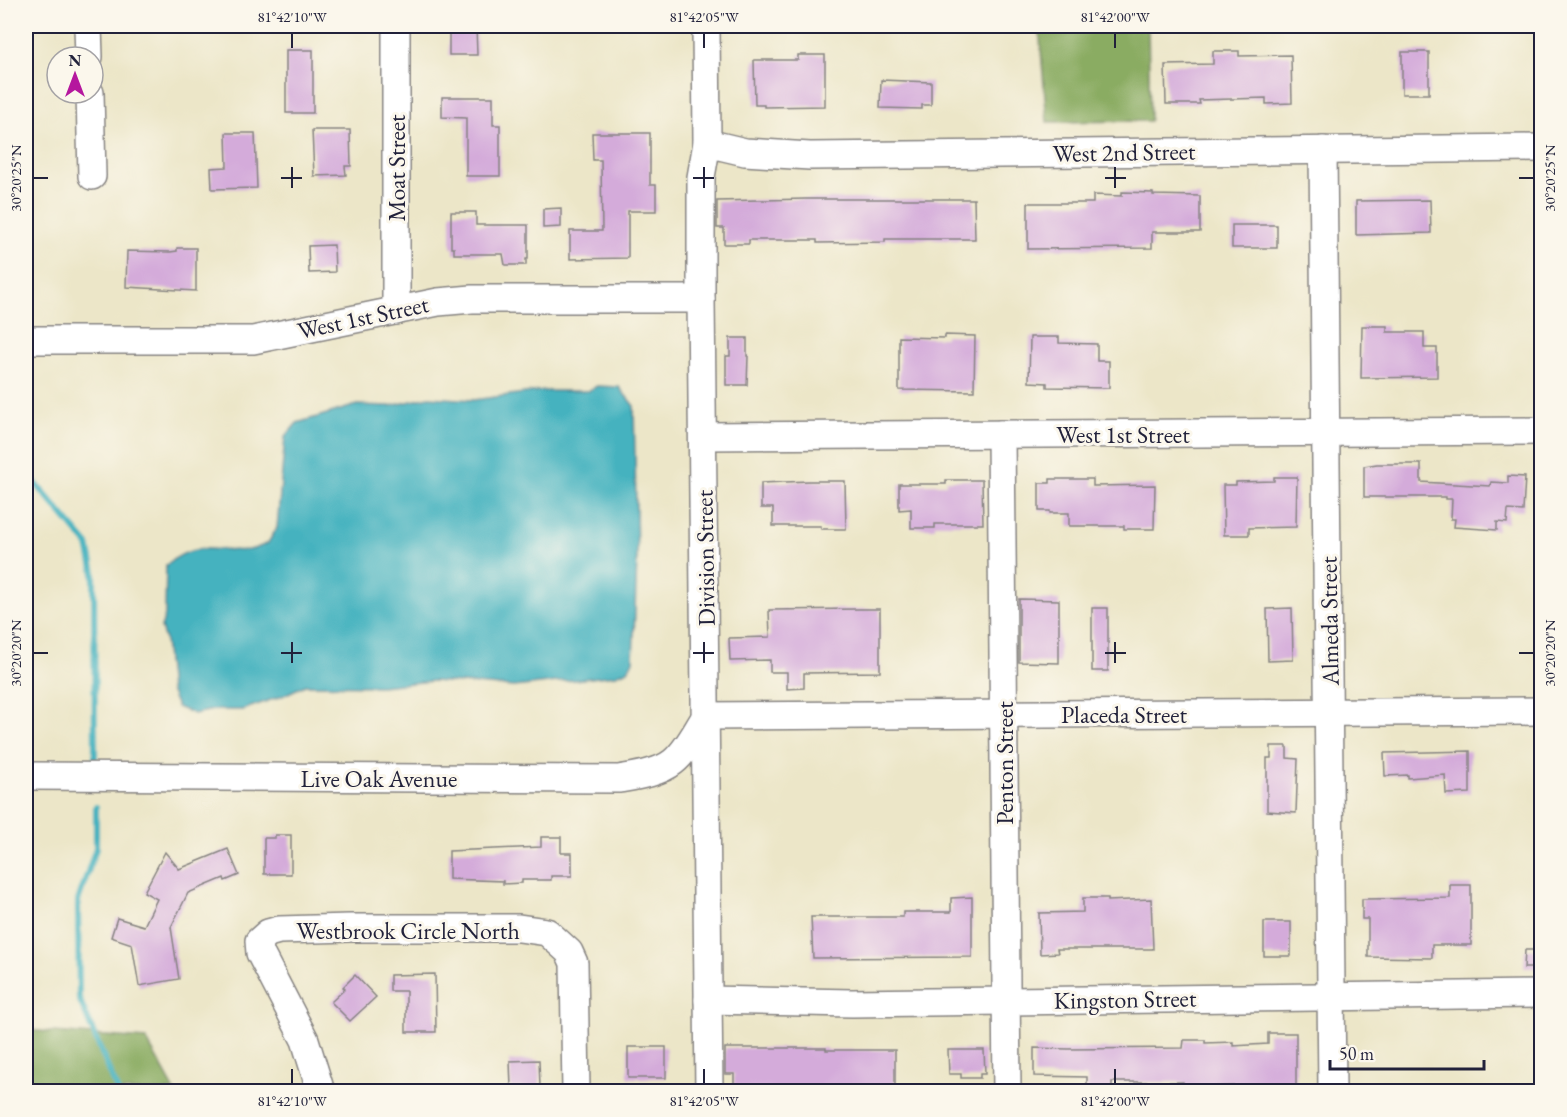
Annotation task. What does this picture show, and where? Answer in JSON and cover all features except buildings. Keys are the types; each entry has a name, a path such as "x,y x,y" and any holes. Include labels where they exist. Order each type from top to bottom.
{"street":[{"path":"88,26 89,45"},
{"name":"Moat Street","path":"396,26 396,311"},
{"name":"Division Street","path":"706,26 707,143 701,177 701,299 709,1092"},
{"path":"90,105 92,176"},
{"name":"West 2nd Street","path":"707,143 745,153 810,156 1542,148"},
{"name":"Almeda Street","path":"1323,150 1332,1092"},
{"name":"West 1st Street","path":"26,340 254,340 438,302 472,299 701,299"},
{"name":"West 1st Street","path":"704,436 1542,431"},
{"name":"Penton Street","path":"1001,434 1007,1092"},
{"name":"Placeda Street","path":"706,716 1542,711"},
{"name":"Live Oak Avenue","path":"26,776 619,779 648,774 672,763 683,751 706,716"},
{"name":"Westbrook Circle North","path":"321,1092 305,1040 260,953 259,941 268,933 279,930 350,928 519,928 547,932 569,952 574,963 576,1092"},
{"name":"Kingston Street","path":"708,1000 852,1003 1542,993"}],"green space":[{"path":"1039,26 1148,26 1150,121 1047,122"},
{"path":"26,1030 146,1039 175,1091 26,1091"}],"water":[{"path":"597,386 619,387 634,406 637,558 633,661 628,670 616,675 514,687 433,681 380,686 305,685 242,710 213,710 194,714 177,707 170,690 165,640 161,628 165,615 166,565 177,557 197,550 249,550 268,543 277,528 285,437 297,423 357,405 390,406 429,397 473,400 540,391 588,391"}],"waterway":[{"path":"26,472 88,545 94,573 95,758"},
{"path":"96,807 96,848 78,901 79,998 118,1092"}]}
